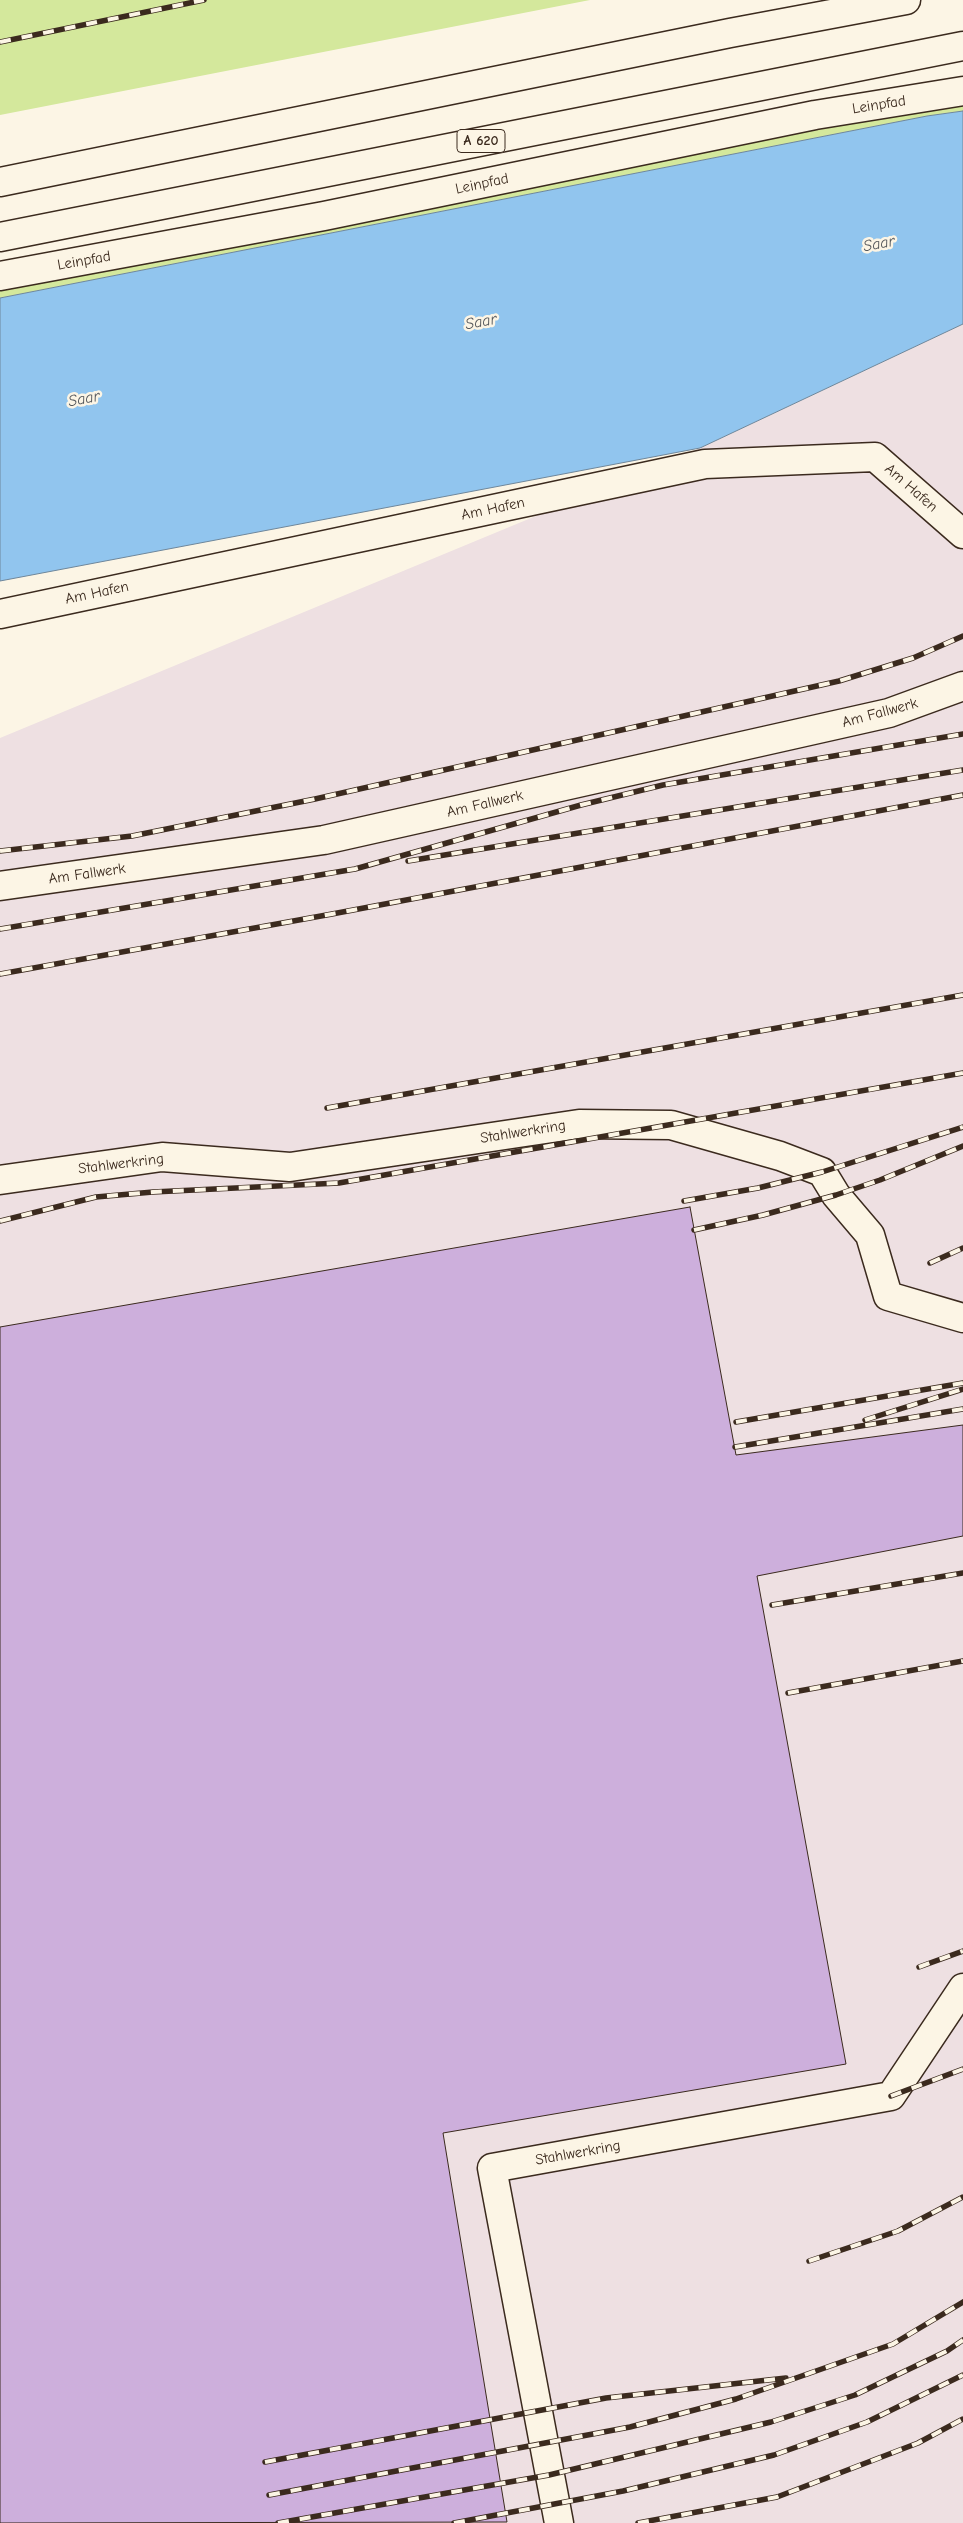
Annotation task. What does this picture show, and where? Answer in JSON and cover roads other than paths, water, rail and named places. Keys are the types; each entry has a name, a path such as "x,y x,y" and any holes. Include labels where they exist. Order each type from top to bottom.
{"main road":[{"path":"0,182 730,33 906,0"},
{"name":"A 620","path":"0,237 963,46"},
{"name":"Leinpfad","path":"0,276 324,216 815,115 963,91"},
{"name":"Am Hafen","path":"0,614 705,464 875,457 963,534"},
{"name":"Am Fallwerk","path":"0,886 324,840 889,712 963,686"},
{"name":"Stahlwerkring","path":"0,1180 162,1158 290,1167 579,1124 671,1125 780,1156 822,1172 836,1194 870,1235 888,1296 963,1318"},
{"name":"Stahlwerkring","path":"559,2523 492,2168 891,2096 963,1988"}],"water":[{"name":"Saar","path":"963,111 963,324 700,448 0,581 0,298 927,116"}],"railway":[{"path":"0,42 204,0"},
{"path":"0,851 132,836 315,799 839,681 913,658 963,636"},
{"path":"0,929 355,869 581,805 663,785 963,734"},
{"path":"408,861 963,770"},
{"path":"0,974 332,914 963,795"},
{"path":"327,1108 963,995"},
{"path":"0,1221 96,1197 153,1192 339,1183 963,1073"},
{"path":"684,1201 758,1188 822,1172 963,1127"},
{"path":"694,1230 763,1215 836,1195 880,1180 963,1146"},
{"path":"930,1263 963,1248"},
{"path":"736,1422 963,1383"},
{"path":"865,1420 963,1389"},
{"path":"735,1447 963,1409"},
{"path":"772,1605 963,1573"},
{"path":"788,1693 963,1661"},
{"path":"919,1967 963,1951"},
{"path":"891,2096 963,2069"},
{"path":"809,2261 898,2231 963,2197"},
{"path":"269,2495 630,2427 736,2399 893,2344 963,2302"},
{"path":"278,2523 549,2475 771,2422 855,2395 947,2351 963,2340"},
{"path":"454,2523 623,2491 774,2455 867,2422 963,2375"},
{"path":"265,2462 606,2398 786,2378"},
{"path":"638,2523 777,2497 918,2443 963,2419"}]}
